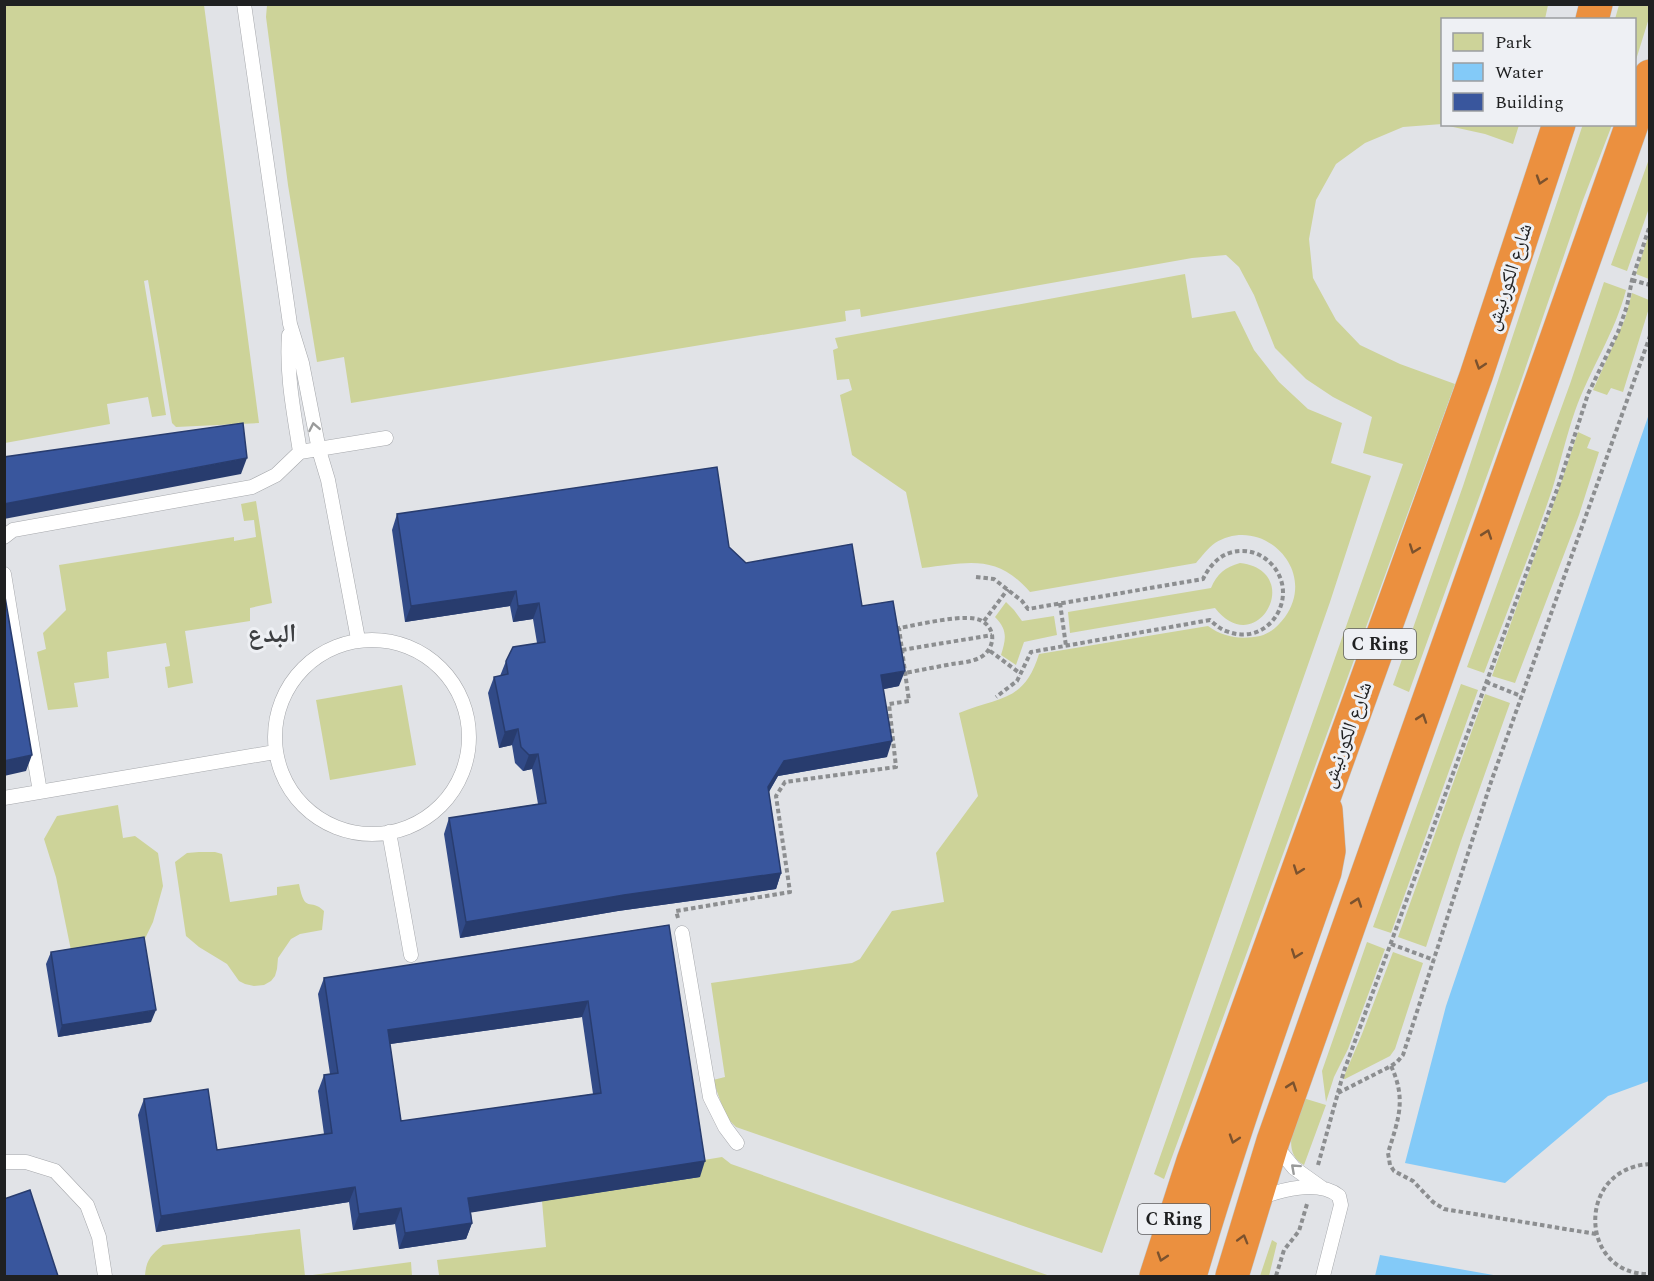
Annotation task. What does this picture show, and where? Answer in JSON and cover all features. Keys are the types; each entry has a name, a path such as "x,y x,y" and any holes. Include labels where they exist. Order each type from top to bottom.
{"highway":[{"path":"1636,115 1650,76"},
{"name":"شارع الكورنيش","path":"1156,1276 1193,1161 1476,376 1559,126"},
{"name":"C Ring","path":"1232,1276 1273,1141 1631,126"},
{"path":"1190,1276 1274,1017 1325,872 1329,851 1325,796"}],"lane":[{"path":"245,6 290,324 302,363 319,450 328,480 358,639"},
{"path":"290,324 288,344 290,385 300,452"},
{"path":"4,537 13,530 252,487 276,475 300,452 386,438"},
{"path":"4,574 40,792"},
{"path":"358,639 389,640 418,650 442,668 460,694 469,724 468,758 455,789 432,815 402,831 369,835 335,828 306,810 286,784 275,752 275,721 285,691 303,666 328,648 358,639"},
{"path":"4,798 275,752"},
{"path":"389,832 411,955"},
{"path":"682,933 710,1097 725,1127 737,1143"},
{"path":"1273,1141 1294,1168 1324,1189"},
{"path":"4,1162 26,1162 55,1171 87,1204 99,1237 105,1276"},
{"path":"1254,1201 1287,1189 1298,1188 1324,1189 1339,1196 1341,1205 1323,1276"}],"path":[{"path":"1317,1170 1337,1093 1559,484 1588,394 1618,332 1650,225"},
{"path":"1632,280 1650,285"},
{"path":"1337,1093 1391,1066 1403,1055 1491,782 1650,336"},
{"path":"976,577 994,579 1022,601 1028,609 1203,579 1208,568 1217,559 1239,551 1263,556 1279,574 1283,585 1283,598 1274,620 1265,628 1254,633 1230,633 1219,628 1210,620 1032,652 1017,681 996,697"},
{"path":"984,621 1008,589"},
{"path":"1060,603 1066,646"},
{"path":"682,933 676,911 790,892 776,796 785,782 896,767 890,704 909,701 905,673 903,650 899,628 966,617 984,621 989,627 992,635 990,651 979,658 905,673"},
{"path":"903,650 992,635"},
{"path":"990,651 1021,674"},
{"path":"1486,682 1521,696"},
{"path":"1391,944 1434,960"},
{"path":"1391,1066 1399,1087 1401,1110 1388,1153 1388,1159 1394,1171 1413,1181 1433,1202 1444,1209 1596,1234"},
{"path":"1650,1164 1628,1168 1606,1184 1599,1195 1594,1221 1601,1247 1609,1257 1632,1274 1650,1274"},
{"path":"1276,1276 1284,1250 1302,1225 1309,1197"}],"green space":[{"path":"5,5 204,5 259,423 176,427 172,423 148,280 144,281 166,415 152,417 148,397 107,404 110,424 5,443"},
{"path":"267,5 1548,5 1545,18 1441,18 1441,124 1403,127 1365,143 1336,164 1316,200 1309,239 1313,278 1336,320 1360,345 1400,364 1455,384 1164,1179 1154,1174 1403,464 1363,453 1372,417 1333,397 1306,379 1275,348 1254,295 1239,267 1226,255 1192,258 861,317 860,309 845,311 846,321 351,403 344,357 317,362 288,185 266,17"},
{"path":"1619,5 1649,5 1649,18 1636,60 1636,18 1615,18"},
{"path":"1449,126 1519,126 1513,144 1485,134"},
{"path":"1582,126 1612,126 1583,200 1520,384 1409,692 1393,685 1463,486"},
{"path":"1649,159 1649,208 1627,271 1611,265"},
{"path":"1649,234 1649,279 1636,274"},
{"path":"1185,274 1192,318 1235,311 1254,350 1279,382 1308,409 1342,423 1331,463 1371,476 1330,602 1102,1253 736,1127 726,1117 713,1080 725,1077 711,983 852,963 860,959 892,911 944,902 936,853 978,796 959,713 998,700 1018,690 1033,670 1039,654 1208,626 1226,635 1253,637 1271,631 1285,617 1294,599 1295,581 1290,565 1280,551 1266,541 1250,536 1233,536 1215,543 1196,563 1030,592 1005,571 993,566 967,563 922,568 906,492 852,455 840,395 852,390 849,379 837,380 833,350 838,348 835,338"},
{"path":"1604,282 1626,290 1609,336 1575,411 1552,490 1484,673 1467,667 1570,384"},
{"path":"1632,293 1649,300 1649,308 1623,392 1611,388 1607,395 1593,390 1625,319"},
{"path":"1578,432 1591,438 1587,448 1599,452 1579,515 1515,683 1492,676"},
{"path":"256,501 272,603 250,608 250,621 185,631 193,683 168,688 165,667 170,666 166,643 107,652 109,678 74,683 78,707 48,710 37,652 46,649 43,633 66,610 59,565 234,537 234,541 256,537 254,520 244,521 241,504"},
{"path":"1240,563 1260,569 1270,581 1272,595 1268,609 1259,620 1246,625 1231,622 1215,608 1070,633 1068,612 1211,588 1222,572"},
{"path":"1006,602 1022,621 1054,616 1057,635 1024,642 1016,665 1001,655 1005,635 995,617"},
{"path":"1461,684 1478,690 1391,933 1373,927"},
{"path":"402,685 416,765 330,780 316,700"},
{"path":"1485,694 1510,703 1426,947 1398,937"},
{"path":"118,805 123,838 135,836 158,853 163,886 153,922 140,949 73,960 56,877 44,839 57,816"},
{"path":"187,853 222,854 230,902 277,895 277,887 299,884 303,899 308,904 315,905 324,911 322,930 300,934 291,939 278,958 275,976 264,985 254,986 239,981 227,964 186,936 175,862"},
{"path":"1367,942 1385,949 1326,1102 1322,1071"},
{"path":"1393,952 1423,963 1395,1049 1390,1056 1343,1079 1362,1034"},
{"path":"1303,1098 1326,1105 1304,1165 1292,1152 1291,1143"},
{"path":"722,1157 731,1164 1050,1276 439,1275 437,1260 546,1247 542,1201 699,1177 698,1161"},
{"path":"300,1229 305,1276 145,1276 150,1258 163,1245"},
{"path":"1272,1240 1277,1243 1269,1276 1260,1276"},
{"path":"411,1262 412,1276 305,1276"}],"water":[{"path":"1649,414 1649,1081 1608,1096 1505,1183 1405,1163 1446,1006"},
{"path":"1380,1255 1499,1276 1375,1276"}],"building":[{"path":"243,423 247,458 4,504 4,457"},
{"path":"717,467 729,547 746,563 852,544 862,606 893,601 905,671 881,675 892,741 784,761 768,787 781,873 624,895 466,922 449,818 546,803 538,754 529,755 521,747 518,729 505,732 494,677 508,674 506,661 513,647 545,642 539,603 518,606 516,591 411,606 397,514"},
{"path":"4,591 32,755 4,761"},
{"path":"669,925 705,1161 468,1198 472,1223 405,1233 401,1208 359,1214 355,1187 161,1216 144,1099 208,1089 217,1150 332,1133 324,1075 338,1073 324,978","holes":["588,1001 601,1093 401,1121 388,1030"]},
{"path":"144,937 156,1010 62,1025 51,952"},
{"path":"30,1190 58,1276 4,1276 4,1199"}],"district":[{"name":"البدع","path":"272,634"}]}
